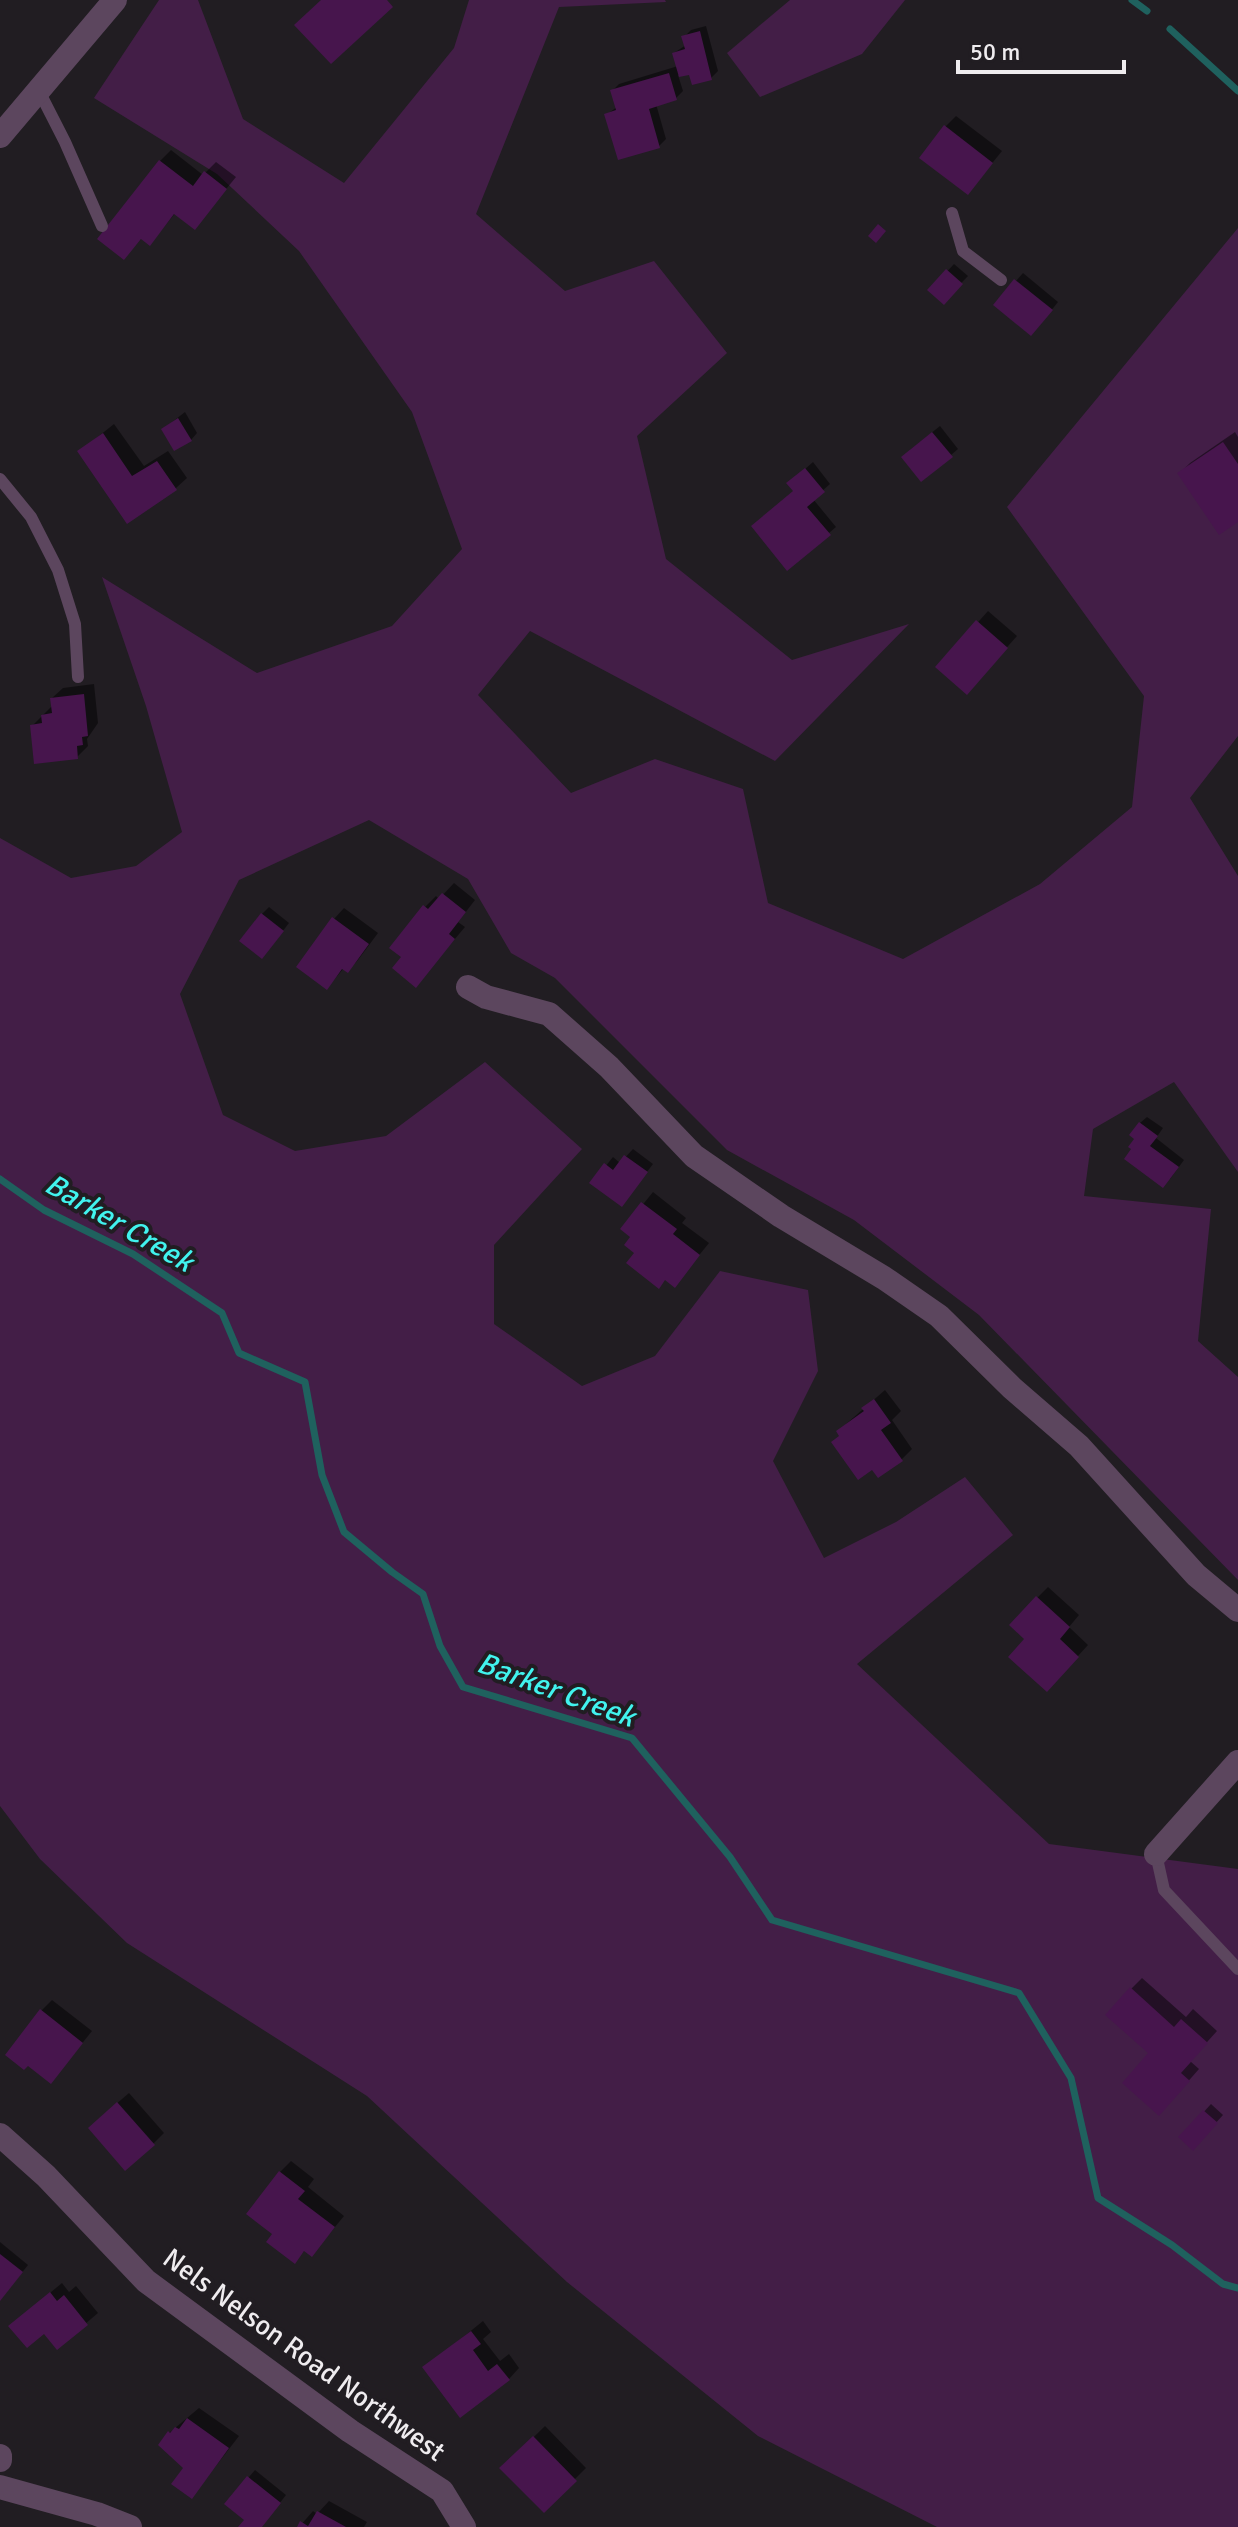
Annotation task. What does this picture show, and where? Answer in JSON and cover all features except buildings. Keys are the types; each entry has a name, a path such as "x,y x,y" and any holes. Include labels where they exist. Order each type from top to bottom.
{"street":[{"path":"0,136 115,0"},
{"path":"468,987 486,997 549,1014 609,1067 694,1156 729,1182 884,1278 939,1316 1012,1388 1079,1446 1196,1575 1238,1610"},
{"path":"1156,1854 1238,1762"},
{"name":"Nels Nelson Road Northwest","path":"0,2135 46,2176 146,2281 350,2431 442,2491 464,2527"},
{"path":"0,2487 97,2514 130,2527"}],"lane":[{"path":"39,91 102,226"},
{"path":"952,213 963,251 1001,280"},
{"path":"0,479 31,517 58,570 75,624 78,677"},
{"path":"1156,1854 1164,1890 1238,1969"}],"shaded area":[{"path":"159,0 198,0 243,119 344,183 454,48 469,0 665,0 559,7 476,214 565,291 654,261 727,353 637,436 666,559 792,660 909,624 775,761 530,631 478,695 571,793 655,759 743,789 768,903 903,959 1040,884 1132,807 1144,696 1007,507 1238,228 1238,736 1190,798 1238,876 1238,1172 1174,1082 1093,1129 1084,1196 1211,1209 1198,1341 1238,1377 1238,1580 979,1315 854,1220 727,1150 555,978 511,953 468,879 369,820 239,880 180,994 223,1115 295,1151 386,1136 485,1062 582,1149 494,1245 494,1324 582,1386 655,1356 720,1271 808,1290 818,1371 773,1461 824,1558 896,1522 965,1477 1013,1535 857,1664 1049,1844 1238,1869 1238,2527 937,2527 758,2436 567,2282 367,2096 127,1943 40,1859 0,1806 0,838 71,878 136,866 182,832 146,706 102,577 257,673 392,626 462,549 412,412 299,251 217,174 94,98"},
{"path":"790,0 905,0 862,54 760,97 727,53"}],"waterway":[{"path":"1132,0 1147,11"},
{"path":"1170,29 1238,91"},
{"name":"Barker Creek","path":"0,1179 44,1210 133,1254 222,1313 239,1353 305,1382 322,1475 344,1532 423,1594 440,1646 463,1687 632,1738 730,1857 772,1920 1019,1993 1071,2078 1098,2198 1172,2245 1223,2284 1238,2288"}]}
